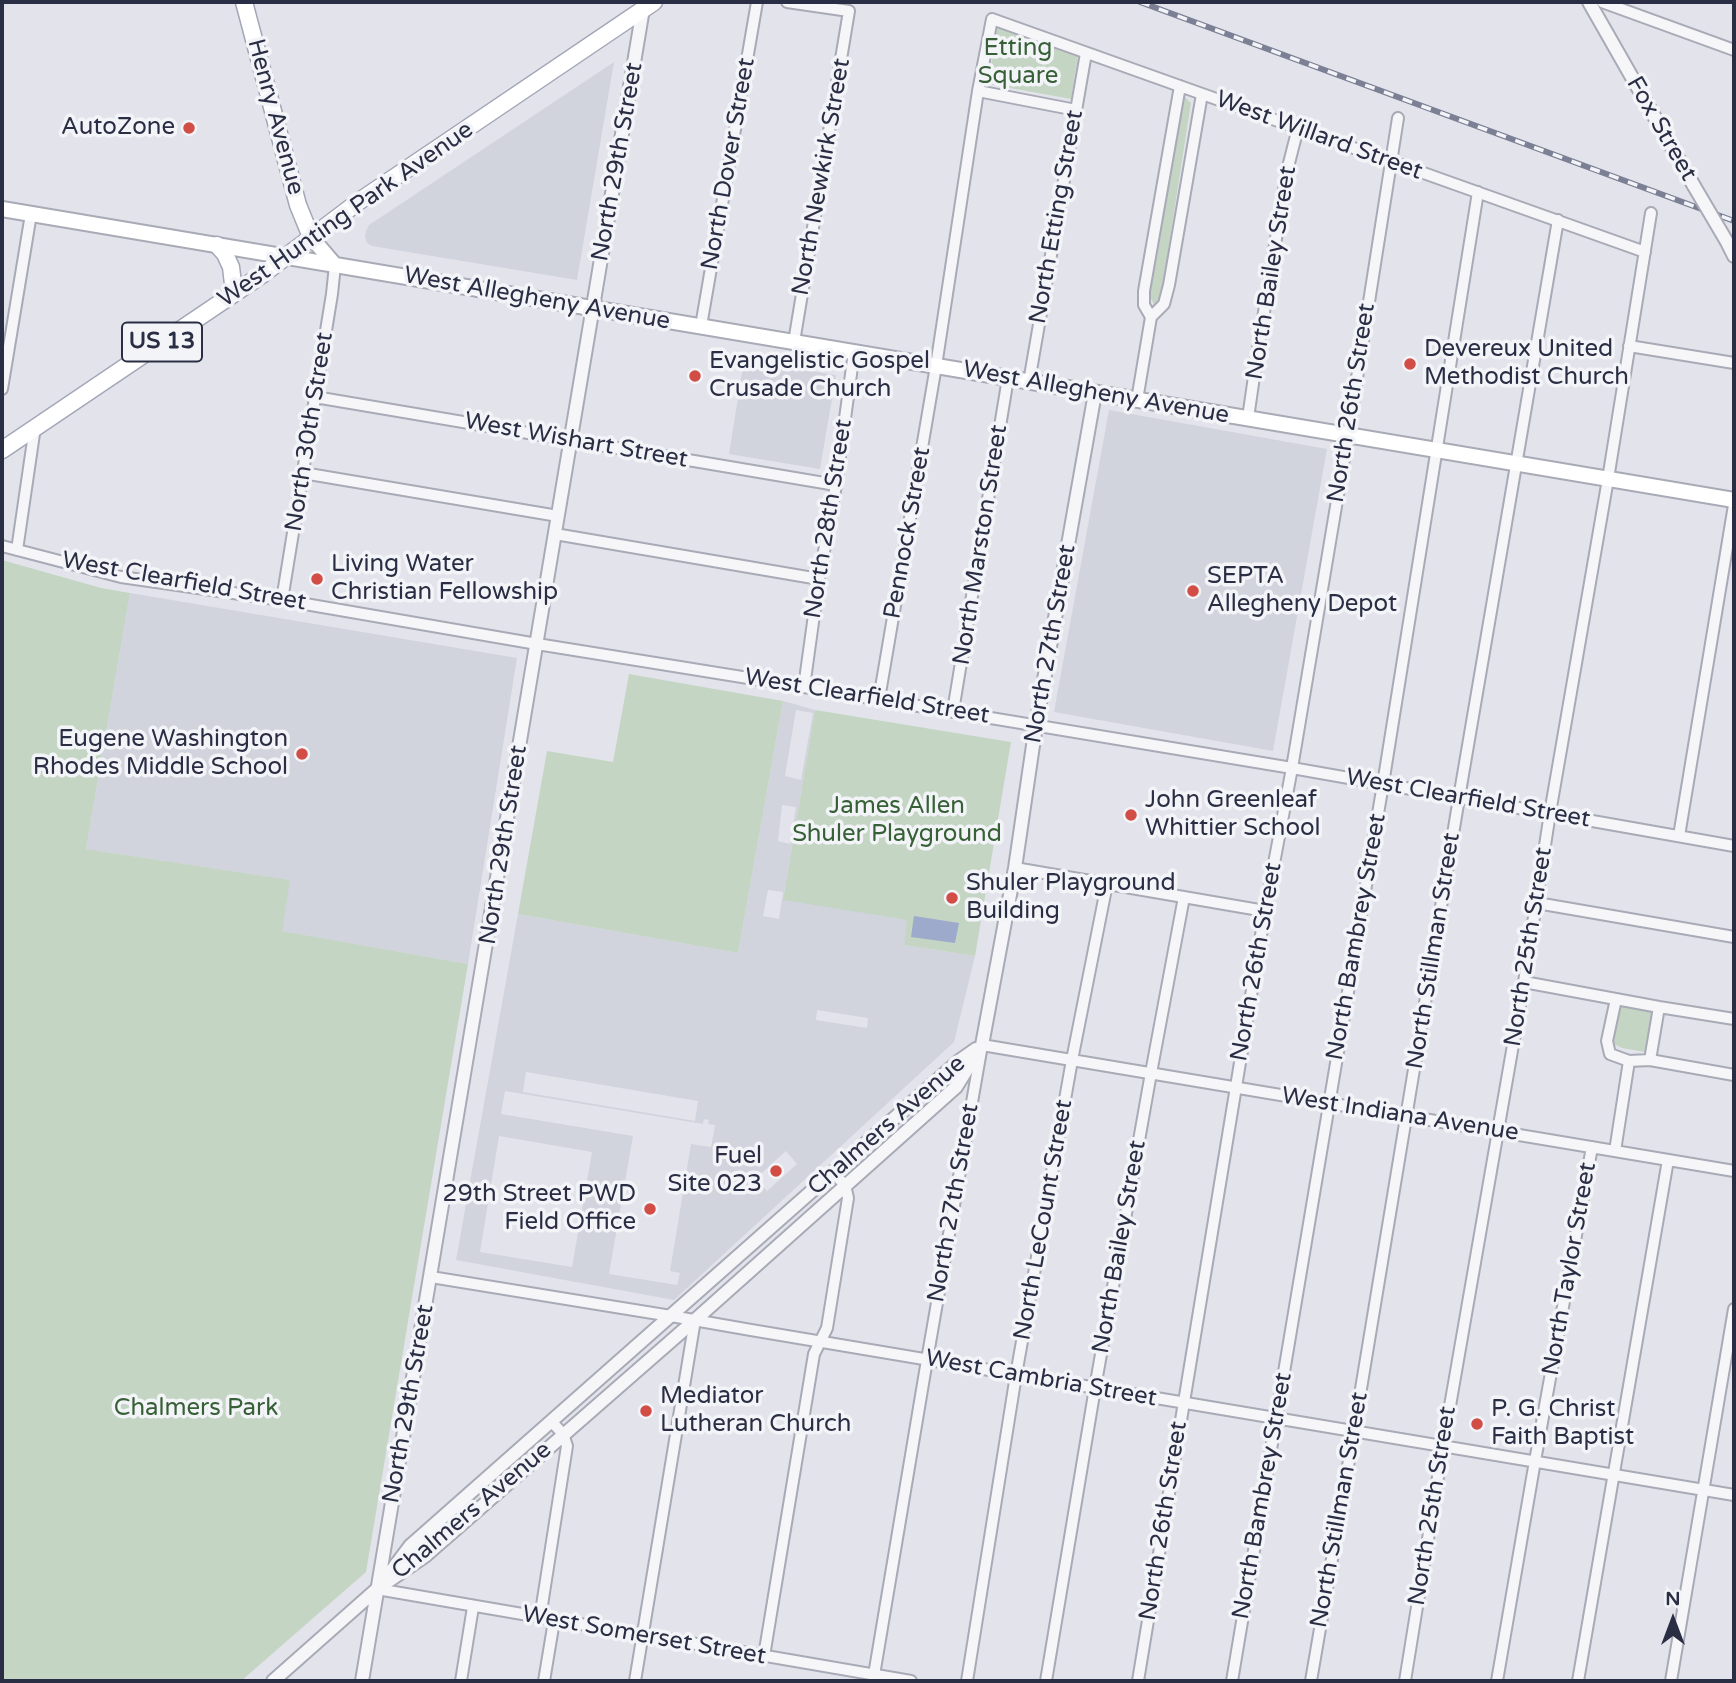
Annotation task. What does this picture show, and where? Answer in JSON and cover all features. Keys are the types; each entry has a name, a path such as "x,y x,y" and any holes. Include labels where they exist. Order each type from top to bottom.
{"main road":[{"name":"Henry Avenue","path":"244,2 299,205 312,237 335,265"},
{"name":"West Hunting Park Avenue","path":"2,450 287,256 358,202 649,5"},
{"name":"West Allegheny Avenue","path":"2,209 1516,463 1734,503"},
{"path":"217,245 231,267 231,295"}],"street":[{"name":"North Dover Street","path":"701,326 757,2"},
{"name":"North Newkirk Street","path":"788,2 849,11 794,342"},
{"name":"Fox Street","path":"1589,2 1734,256"},
{"path":"1602,2 1734,50"},
{"name":"North 29th Street","path":"362,1681 593,308 649,5"},
{"name":"West Willard Street","path":"978,91 992,19 1646,252"},
{"name":"North Etting Street","path":"1029,382 1086,53"},
{"path":"1151,317 1144,305 1144,291 1180,86"},
{"path":"936,366 978,91 1076,110"},
{"path":"1137,400 1151,317 1164,304 1169,285 1202,94"},
{"name":"North 26th Street","path":"1138,1681 1265,911 1348,435 1398,118"},
{"name":"North Bailey Street","path":"1248,418 1287,172 1298,128"},
{"name":"North Bambrey Street","path":"1232,1681 1383,784 1478,192"},
{"name":"North 25th Street","path":"1405,1681 1646,252 1650,213"},
{"path":"2,389 31,214"},
{"name":"North Stillman Street","path":"1311,1681 1558,220"},
{"name":"North 30th Street","path":"282,600 335,265"},
{"path":"1629,346 1734,363"},
{"name":"North 28th Street","path":"804,687 854,352"},
{"name":"Pennock Street","path":"879,699 936,366"},
{"name":"North Marston Street","path":"953,712 1009,378"},
{"name":"North 27th Street","path":"873,1678 1095,393"},
{"name":"West Wishart Street","path":"315,397 836,485"},
{"path":"17,550 35,427"},
{"path":"303,473 558,516"},
{"path":"1679,836 1734,503"},
{"path":"555,534 820,579"},
{"name":"West Clearfield Street","path":"2,546 121,576 282,600 1036,725 1734,846"},
{"path":"1015,868 1265,911"},
{"name":"North LeCount Street","path":"967,1681 1016,1375 1072,1060 1107,884"},
{"name":"North Bailey Street","path":"1046,1681 1095,1388 1184,897"},
{"path":"1537,903 1734,937"},
{"path":"1524,982 1734,1019"},
{"path":"1616,999 1607,1041 1610,1054 1629,1061 1650,1060 1734,1075"},
{"path":"1650,1060 1659,1007"},
{"name":"West Indiana Avenue","path":"982,1045 1734,1171"},
{"name":"Chalmers Avenue","path":"377,1590 410,1546 959,1061 982,1045"},
{"name":"Chalmers Avenue","path":"273,1681 377,1590 425,1556 956,1087 982,1045"},
{"path":"1615,1151 1629,1061"},
{"name":"North Taylor Street","path":"1497,1681 1592,1147"},
{"path":"1578,1681 1668,1160"},
{"path":"764,1656 814,1354 827,1328 848,1198 845,1185 833,1172"},
{"name":"West Cambria Street","path":"431,1277 671,1315 1734,1495"},
{"path":"1671,1681 1734,1309"},
{"path":"635,1681 695,1320"},
{"path":"540,1618 567,1446 563,1434 551,1421"},
{"name":"West Somerset Street","path":"377,1590 764,1656 873,1678 911,1681"},
{"path":"461,1681 473,1607"},
{"path":"544,1681 554,1621"}],"shaded area":[{"path":"614,62 577,280 367,243 365,236 369,225"},
{"path":"744,360 836,375 820,469 729,454"},
{"name":"SEPTA Allegheny Depot","path":"1109,410 1327,449 1273,751 1054,712"},
{"name":"Eugene Washington Rhodes Middle School","path":"130,593 517,658 468,964 281,931 289,880 86,849"},
{"path":"783,701 815,710 783,899 908,920 904,945 975,956 954,1042 674,1300 456,1260 518,914 738,953","holes":["796,710 813,713 801,780 785,776","782,805 796,807 790,844 778,841","768,890 783,892 779,919 763,916","817,1010 868,1018 867,1028 816,1020","526,1072 698,1101 695,1121 523,1092","505,1091 703,1124 704,1119 709,1120 708,1124 715,1125 711,1147 691,1144 670,1271 680,1273 677,1285 609,1274 633,1136 501,1114","499,1136 592,1152 572,1267 480,1252","786,1151 797,1164 767,1191 756,1178"]}],"green space":[{"name":"Etting Square","path":"997,27 1078,55 1071,99 988,84"},
{"path":"1185,97 1191,103 1161,296 1154,305 1149,294 1179,102"},
{"name":"Chalmers Park","path":"2,560 101,588 130,593 86,849 290,880 282,931 468,964 366,1572 241,1681 2,1681"},
{"path":"629,674 783,701 738,953 518,914 547,751 613,762"},
{"name":"James Allen Shuler Playground","path":"815,710 1011,742 975,956 904,945 907,920 783,900"},
{"path":"1619,1006 1652,1011 1645,1052 1614,1044"}],"water":[{"path":"914,916 959,923 955,943 911,937"}],"railway":[{"path":"1140,2 1734,221"}],"place":[{"name":"AutoZone","path":"189,128"},
{"name":"Devereux United Methodist Church","path":"1410,364"},
{"name":"Evangelistic Gospel Crusade Church","path":"695,376"},
{"name":"Living Water Christian Fellowship","path":"317,579"},
{"name":"SEPTA Allegheny Depot","path":"1193,591"},
{"name":"Eugene Washington Rhodes Middle School","path":"302,754"},
{"name":"John Greenleaf Whittier School","path":"1131,815"},
{"name":"Shuler Playground Building","path":"952,898"},
{"name":"Fuel Site 023","path":"776,1171"},
{"name":"29th Street PWD Field Office","path":"650,1209"},
{"name":"Mediator Lutheran Church","path":"646,1411"},
{"name":"P. G. Christ Faith Baptist","path":"1477,1424"}]}
